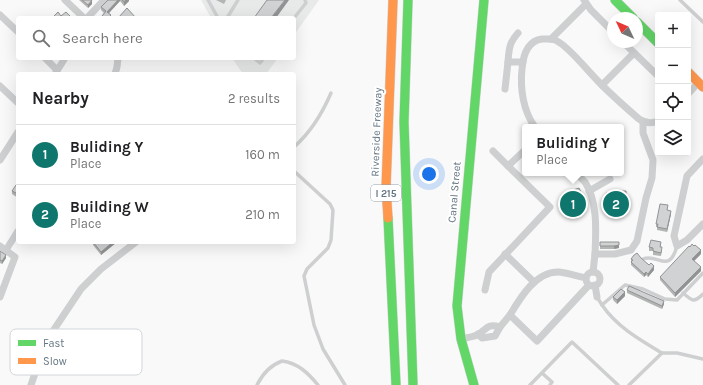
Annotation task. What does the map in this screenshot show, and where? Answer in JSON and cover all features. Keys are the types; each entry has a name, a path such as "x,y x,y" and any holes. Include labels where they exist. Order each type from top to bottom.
{"main road":[{"name":"Riverside Freeway","path":"393,0 386,188 396,385"},
{"name":"I 215","path":"408,0 404,122 413,385"},
{"name":"Canal Street","path":"474,385 461,339 457,311 484,0"},
{"path":"615,0 626,12"},
{"path":"643,28 655,40"}],"street":[{"path":"65,0 82,16"},
{"path":"89,16 104,0"},
{"path":"551,39 585,2 607,26"},
{"path":"0,15 16,30"},
{"path":"506,89 509,49 512,40 518,33"},
{"path":"532,124 530,121 520,83 525,52 529,45 538,40 551,39 556,40 564,46 602,85 643,122 655,122"},
{"path":"629,48 655,73"},
{"path":"602,85 634,53"},
{"path":"47,60 56,72 64,60"},
{"path":"115,72 118,60"},
{"path":"508,62 523,62"},
{"path":"0,86 16,101"},
{"path":"595,254 623,253 631,250 637,241 646,198 652,178 653,160 643,133 643,122"},
{"path":"1,157 16,135"},
{"path":"485,290 489,272 550,207 493,151"},
{"path":"508,166 522,153"},
{"path":"703,159 687,176 674,236 677,246 687,240 703,224"},
{"path":"579,176 585,182 589,191 595,212 595,254 593,272"},
{"path":"589,191 610,179"},
{"path":"0,297 15,257 3,248 16,233"},
{"path":"54,329 81,289 101,269 133,244"},
{"path":"505,254 534,282"},
{"path":"478,334 482,338 491,338 495,336 500,327 534,282 543,275 558,272 590,283 598,283 599,277 597,273 593,272"},
{"path":"593,272 588,274 590,283 597,297"},
{"path":"510,315 537,341 590,283"},
{"path":"461,339 478,334 486,327 500,327"},
{"path":"31,385 34,375"}],"lane":[{"path":"208,0 217,16"},
{"path":"228,16 238,0"},
{"path":"296,16 306,3 305,0"},
{"path":"680,0 703,22"},
{"path":"296,145 324,110 331,93"},
{"path":"296,173 319,196 330,204 332,210 331,240 328,248 307,269 304,276 314,325 323,349 345,385"},
{"path":"643,259 649,257 662,262 671,260 675,256 677,246"},
{"path":"602,305 625,285 643,289 665,299 676,300 703,274"},
{"path":"683,293 690,300 694,301 703,294"},
{"path":"597,297 607,312 626,331 662,353 677,353 703,359"},
{"path":"532,385 542,372 572,342 618,385"},
{"path":"630,385 662,353"},
{"path":"257,385 271,367 282,361 298,366 318,385"},
{"path":"542,372 552,382 550,385"}],"shaded area":[{"path":"201,0 319,0 296,32 296,16 210,16"},
{"path":"233,60 276,60 268,72 242,72"}],"building":[{"path":"82,0 92,0 88,5"},
{"path":"108,0 118,0 107,12 111,15 110,16 102,16 106,11 101,7"},
{"path":"267,0 285,0 273,16 255,16"},
{"path":"127,8 134,16 120,16"},
{"path":"58,12 61,16 54,16"},
{"path":"66,12 70,16 61,16"},
{"path":"16,185 16,193 12,191"},
{"path":"579,188 583,197 583,207 572,212 564,211 562,198 565,193"},
{"path":"626,191 626,209 617,212 607,211 606,193"},
{"path":"660,204 668,205 667,210 671,211 667,229 657,227 658,224 656,224"},
{"path":"651,240 661,242 661,253 653,251 653,248 649,247"},
{"path":"600,242 619,242 619,245 600,246"},
{"path":"95,244 111,244 101,252"},
{"path":"692,244 701,250 692,259 701,267 675,293 660,277"},
{"path":"0,251 6,255 2,261 0,260"},
{"path":"637,253 649,265 651,263 654,266 648,274 646,272 644,274 631,262 633,260 631,259"},
{"path":"629,286 664,301 662,306 627,290"},
{"path":"621,289 625,292 617,300 613,297"}],"traffic: fast":[{"path":"408,0 404,122 413,385"},
{"path":"474,385 461,339 457,306 484,0"},
{"path":"615,0 627,12"},
{"path":"643,28 655,40"},
{"path":"388,218 396,385"}],"traffic: slow":[{"path":"388,218 386,188 393,0"},
{"path":"691,75 703,87"}],"place":[{"name":"Buliding Y","path":"573,204"},
{"name":"Building W","path":"616,204"}]}
